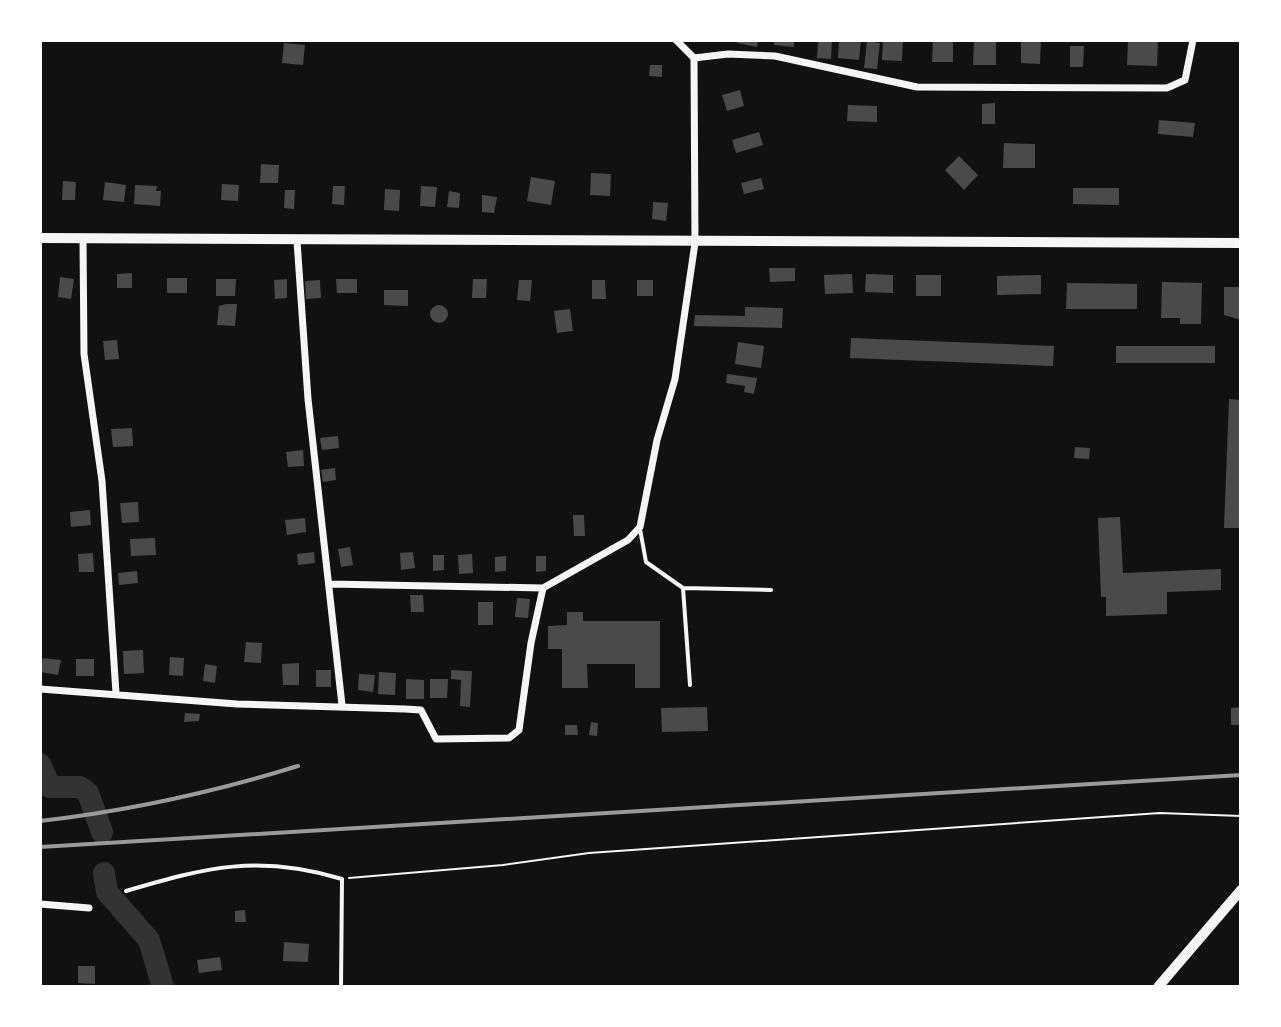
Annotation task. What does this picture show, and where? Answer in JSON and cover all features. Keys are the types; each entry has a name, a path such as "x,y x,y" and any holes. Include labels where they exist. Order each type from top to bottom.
{"main road":[{"path":"40,238 1241,243"},
{"path":"1158,987 1241,890"}],"street":[{"path":"329,584 543,588 628,540 640,527 657,440 675,379 695,243 694,58 676,40"},
{"path":"694,58 728,54 775,56 917,87 1167,88 1185,80 1193,40"},
{"path":"83,239 84,354 102,481 116,693"},
{"path":"297,241 308,399 342,705"},
{"path":"40,689 237,704 342,705 421,710 436,739 509,738 519,730 531,643 543,588"},
{"path":"40,904 89,908"}],"lane":[{"path":"640,527 646,562 683,588 771,590"},
{"path":"683,588 690,685"},
{"path":"126,891 202,869 235,865 285,866 342,879 341,987"}],"path":[{"path":"342,879 503,865 589,853 1160,813 1241,816"}],"building":[{"path":"737,40 758,40 757,47 737,43"},
{"path":"774,40 794,40 794,47 774,45"},
{"path":"818,40 832,40 831,59 817,58"},
{"path":"839,40 861,40 859,60 838,58"},
{"path":"883,40 903,40 902,61 882,60"},
{"path":"933,40 953,40 953,62 932,62"},
{"path":"974,40 996,40 996,65 973,65"},
{"path":"1021,40 1041,40 1040,64 1021,63"},
{"path":"1128,40 1158,41 1157,66 1127,65"},
{"path":"867,41 880,43 877,69 864,68"},
{"path":"284,43 305,45 303,65 282,63"},
{"path":"1070,46 1084,46 1083,67 1070,67"},
{"path":"650,65 662,65 662,77 649,76"},
{"path":"740,90 744,106 727,111 722,95"},
{"path":"995,103 995,124 982,124 982,104"},
{"path":"848,105 877,106 877,122 847,121"},
{"path":"1159,120 1195,123 1193,137 1158,134"},
{"path":"759,132 763,145 736,153 732,140"},
{"path":"1004,143 1035,144 1035,168 1003,168"},
{"path":"959,156 978,175 964,190 945,170"},
{"path":"261,164 279,165 278,183 260,183"},
{"path":"591,173 611,174 610,196 590,195"},
{"path":"531,177 555,181 551,205 527,201"},
{"path":"761,178 764,189 744,194 741,183"},
{"path":"63,181 76,182 75,200 62,200"},
{"path":"105,182 126,185 124,202 103,200"},
{"path":"222,184 239,185 238,201 221,200"},
{"path":"135,185 157,186 156,191 161,191 160,206 134,204"},
{"path":"333,186 345,186 344,205 332,204"},
{"path":"421,186 437,187 435,207 420,206"},
{"path":"1073,188 1119,188 1119,205 1073,204"},
{"path":"385,189 400,190 399,211 384,210"},
{"path":"285,190 295,190 294,209 284,208"},
{"path":"449,191 460,193 459,208 447,207"},
{"path":"482,195 497,197 494,213 482,212"},
{"path":"653,202 668,203 666,221 652,219"},
{"path":"769,268 795,268 795,281 770,282"},
{"path":"132,273 132,288 117,288 117,274"},
{"path":"852,274 853,293 825,294 824,275"},
{"path":"866,274 893,275 893,293 865,292"},
{"path":"916,275 941,275 941,296 916,296"},
{"path":"1041,275 1041,294 997,295 997,276"},
{"path":"60,277 74,279 71,299 58,297"},
{"path":"167,278 187,278 187,293 167,293"},
{"path":"216,279 236,279 235,296 216,296"},
{"path":"287,279 287,298 275,299 274,280"},
{"path":"336,279 357,279 357,293 337,293"},
{"path":"473,279 487,279 486,298 472,298"},
{"path":"320,280 321,298 306,299 305,281"},
{"path":"519,280 532,280 530,301 517,300"},
{"path":"592,280 605,280 606,299 592,299"},
{"path":"637,280 653,280 653,296 637,296"},
{"path":"1162,282 1202,283 1201,324 1180,324 1180,318 1161,318"},
{"path":"1067,283 1137,284 1137,309 1066,309"},
{"path":"1224,287 1241,287 1241,320 1224,315"},
{"path":"384,290 408,290 408,306 384,305"},
{"path":"237,304 235,326 217,325 219,306"},
{"path":"435,305 443,305 448,314 446,321 435,323 430,318 430,310"},
{"path":"745,307 783,308 782,328 694,326 695,315 745,316"},
{"path":"570,309 573,331 557,333 554,311"},
{"path":"851,338 1054,346 1053,366 850,358"},
{"path":"117,340 119,359 105,360 103,341"},
{"path":"738,342 764,346 761,368 735,364"},
{"path":"1116,346 1215,346 1215,363 1116,363"},
{"path":"727,374 757,378 754,394 744,392 745,386 726,383"},
{"path":"1229,399 1241,400 1241,528 1224,528"},
{"path":"132,428 133,446 113,447 111,429"},
{"path":"338,436 339,448 322,450 320,438"},
{"path":"1075,447 1090,448 1089,459 1074,458"},
{"path":"303,450 304,466 288,467 286,452"},
{"path":"335,468 336,480 323,482 321,470"},
{"path":"138,502 139,522 122,523 120,503"},
{"path":"90,510 91,525 71,527 70,512"},
{"path":"573,515 584,515 585,536 574,536"},
{"path":"1120,517 1123,573 1221,569 1221,590 1167,592 1167,614 1106,616 1106,597 1101,597 1098,518"},
{"path":"305,518 306,532 287,535 285,520"},
{"path":"155,538 156,555 131,556 130,539"},
{"path":"350,547 353,565 341,567 338,549"},
{"path":"314,552 315,563 298,565 297,554"},
{"path":"413,552 415,568 401,570 400,553"},
{"path":"93,553 94,572 79,572 78,554"},
{"path":"472,554 473,573 459,574 458,555"},
{"path":"433,555 444,555 444,570 433,571"},
{"path":"506,556 506,571 495,572 495,557"},
{"path":"536,556 546,556 546,571 536,572"},
{"path":"137,571 138,583 119,585 118,573"},
{"path":"410,595 423,595 424,612 411,612"},
{"path":"517,598 530,599 528,618 515,617"},
{"path":"478,602 493,602 493,625 478,625"},
{"path":"567,612 583,612 583,621 660,621 660,688 635,688 635,664 587,664 588,688 562,688 562,649 548,649 548,626 567,625"},
{"path":"246,642 262,643 261,663 244,662"},
{"path":"143,650 144,673 124,674 123,651"},
{"path":"170,657 184,658 183,676 169,675"},
{"path":"43,658 61,660 58,675 40,672"},
{"path":"76,659 94,659 94,676 76,676"},
{"path":"299,663 299,685 283,685 282,664"},
{"path":"205,664 217,666 215,683 203,681"},
{"path":"316,670 331,670 331,687 316,687"},
{"path":"451,670 472,671 470,707 460,706 461,680 451,679"},
{"path":"379,672 396,673 395,695 378,694"},
{"path":"359,674 375,675 373,692 358,690"},
{"path":"406,679 424,680 424,699 406,699"},
{"path":"430,679 448,679 447,698 430,698"},
{"path":"707,707 708,731 662,732 661,708"},
{"path":"1241,707 1241,725 1231,725 1231,708"},
{"path":"185,713 200,714 199,721 184,722"},
{"path":"591,722 598,723 597,736 589,735"},
{"path":"565,725 577,725 578,735 565,735"},
{"path":"245,910 246,922 235,922 235,911"},
{"path":"284,942 309,944 308,962 283,961"},
{"path":"220,957 222,970 199,973 197,960"},
{"path":"78,966 95,966 95,984 78,983"}],"waterway":[{"path":"40,764 50,787 80,787 88,793 102,832"},
{"path":"104,873 107,892 149,940 163,987"}],"railway":[{"path":"40,821 170,800 298,766"},
{"path":"40,847 1241,775"}]}
